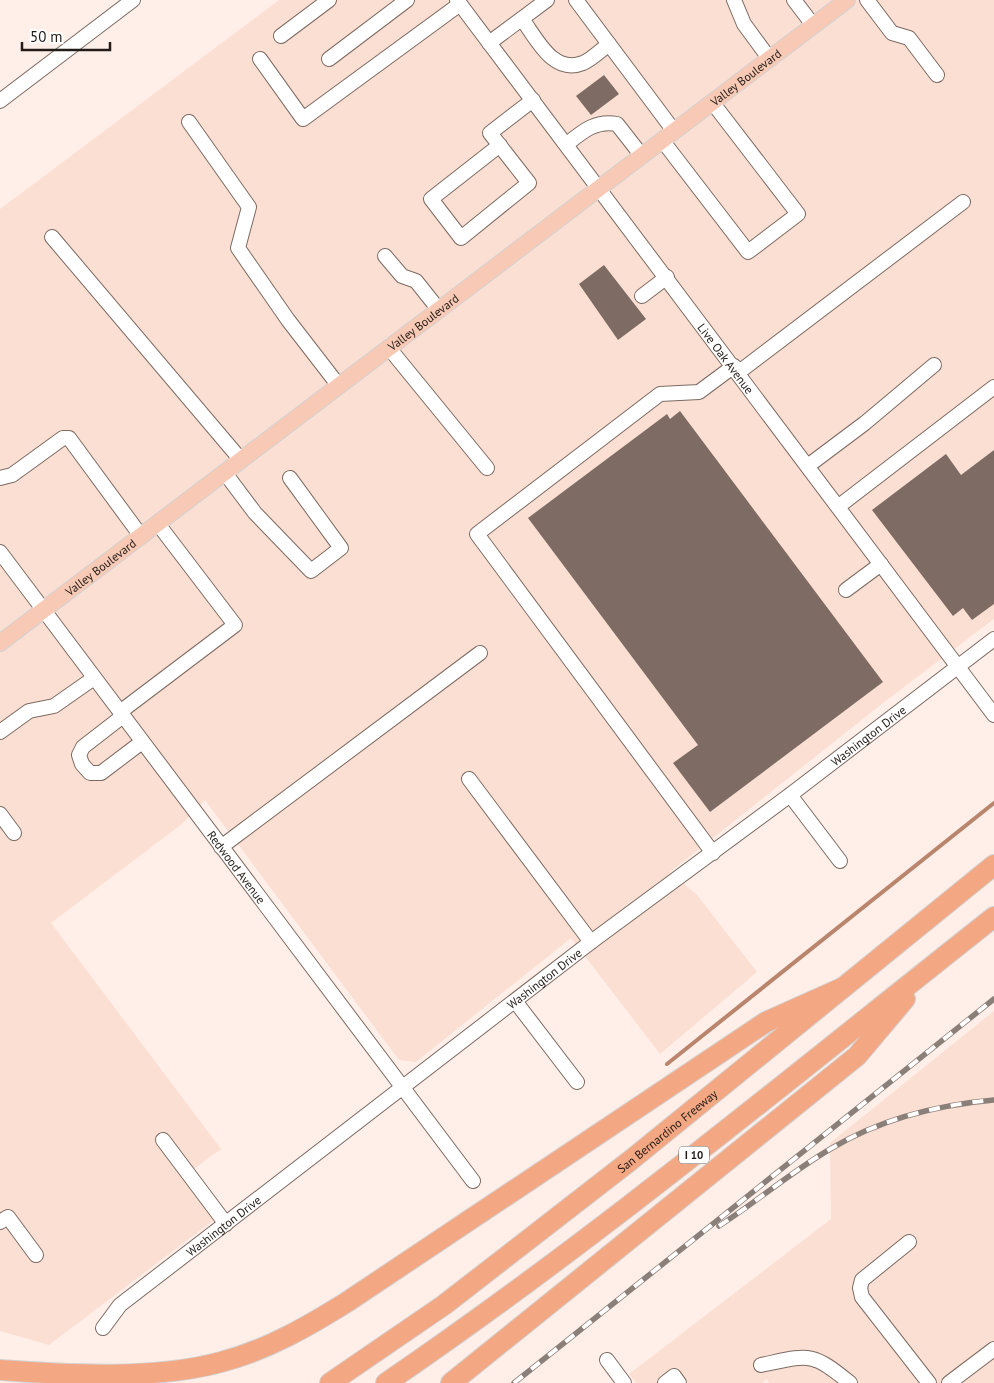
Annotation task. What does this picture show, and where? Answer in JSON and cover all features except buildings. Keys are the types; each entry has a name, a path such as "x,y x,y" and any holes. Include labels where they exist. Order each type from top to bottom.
{"highway":[{"name":"San Bernardino Freeway","path":"330,1383 444,1305 631,1160 994,865"},
{"name":"I 10","path":"386,1383 459,1333 644,1195 994,917"},
{"path":"451,1383 857,1056 932,966"},
{"path":"0,1370 61,1373 167,1372 220,1363 270,1345 292,1335 347,1302 766,1022 842,988"}],"main road":[{"name":"Valley Boulevard","path":"0,643 847,0"}],"street":[{"path":"0,100 133,0"},
{"path":"281,36 329,0"},
{"path":"329,59 407,0"},
{"path":"489,43 547,0"},
{"path":"576,0 609,44 668,136 748,252 798,214 712,102"},
{"path":"734,0 744,24 769,58"},
{"path":"794,0 813,25"},
{"path":"867,0 892,33 909,38 937,75"},
{"path":"260,59 303,119 459,2"},
{"name":"Live Oak Avenue","path":"459,2 809,465 994,714"},
{"path":"522,19 552,59 562,65 584,63 609,44"},
{"path":"500,145 431,199 461,238 529,183 500,145 490,133 532,100"},
{"path":"189,122 249,207 238,248 288,320 339,386"},
{"path":"567,144 590,127 609,122 617,124 642,156"},
{"path":"713,853 477,534 660,394 699,392 736,369 963,202"},
{"path":"52,237 241,460"},
{"path":"385,256 402,276 416,281 439,310"},
{"path":"642,296 667,277"},
{"path":"389,348 487,468"},
{"path":"809,465 865,423 934,365"},
{"path":"839,506 994,387"},
{"path":"0,478 12,475 63,438 69,438 142,536"},
{"path":"224,473 255,513 311,571 341,548 290,478"},
{"path":"142,742 101,773 90,773 82,764 79,755 82,747 121,714 235,625 158,524"},
{"name":"Redwood Avenue","path":"0,552 401,1088 473,1181"},
{"path":"846,590 881,564"},
{"name":"Washington Drive","path":"103,1328 120,1305 591,942 713,853 994,639"},
{"path":"221,847 480,652"},
{"path":"0,732 29,710 54,706 94,678"},
{"path":"469,780 591,942"},
{"path":"790,795 840,861"},
{"path":"0,814 14,833"},
{"path":"515,1001 577,1082"},
{"path":"163,1140 226,1224"},
{"path":"0,1222 8,1217 36,1255"},
{"path":"909,1242 862,1280 860,1288 862,1297 929,1383"},
{"path":"949,1383 994,1349"},
{"path":"761,1365 799,1357 814,1357 850,1383"},
{"path":"607,1360 624,1383"},
{"path":"665,1383 674,1376 679,1383"}],"shaded area":[{"path":"279,0 994,0 994,619 883,703 670,872 697,895 757,972 660,1054 571,938 416,1062 399,1060 205,800 182,824 51,923 221,1149 183,1177 214,1220 49,1345 0,1331 0,209"},
{"path":"994,1011 994,1383 769,1383 767,1379 762,1383 636,1383 629,1374 831,1219 830,1143"}],"waterway":[{"path":"667,1064 994,803"}],"railway":[{"path":"514,1383 994,999"},
{"path":"719,1226 817,1157 870,1129 890,1121 931,1110 994,1100"}]}
